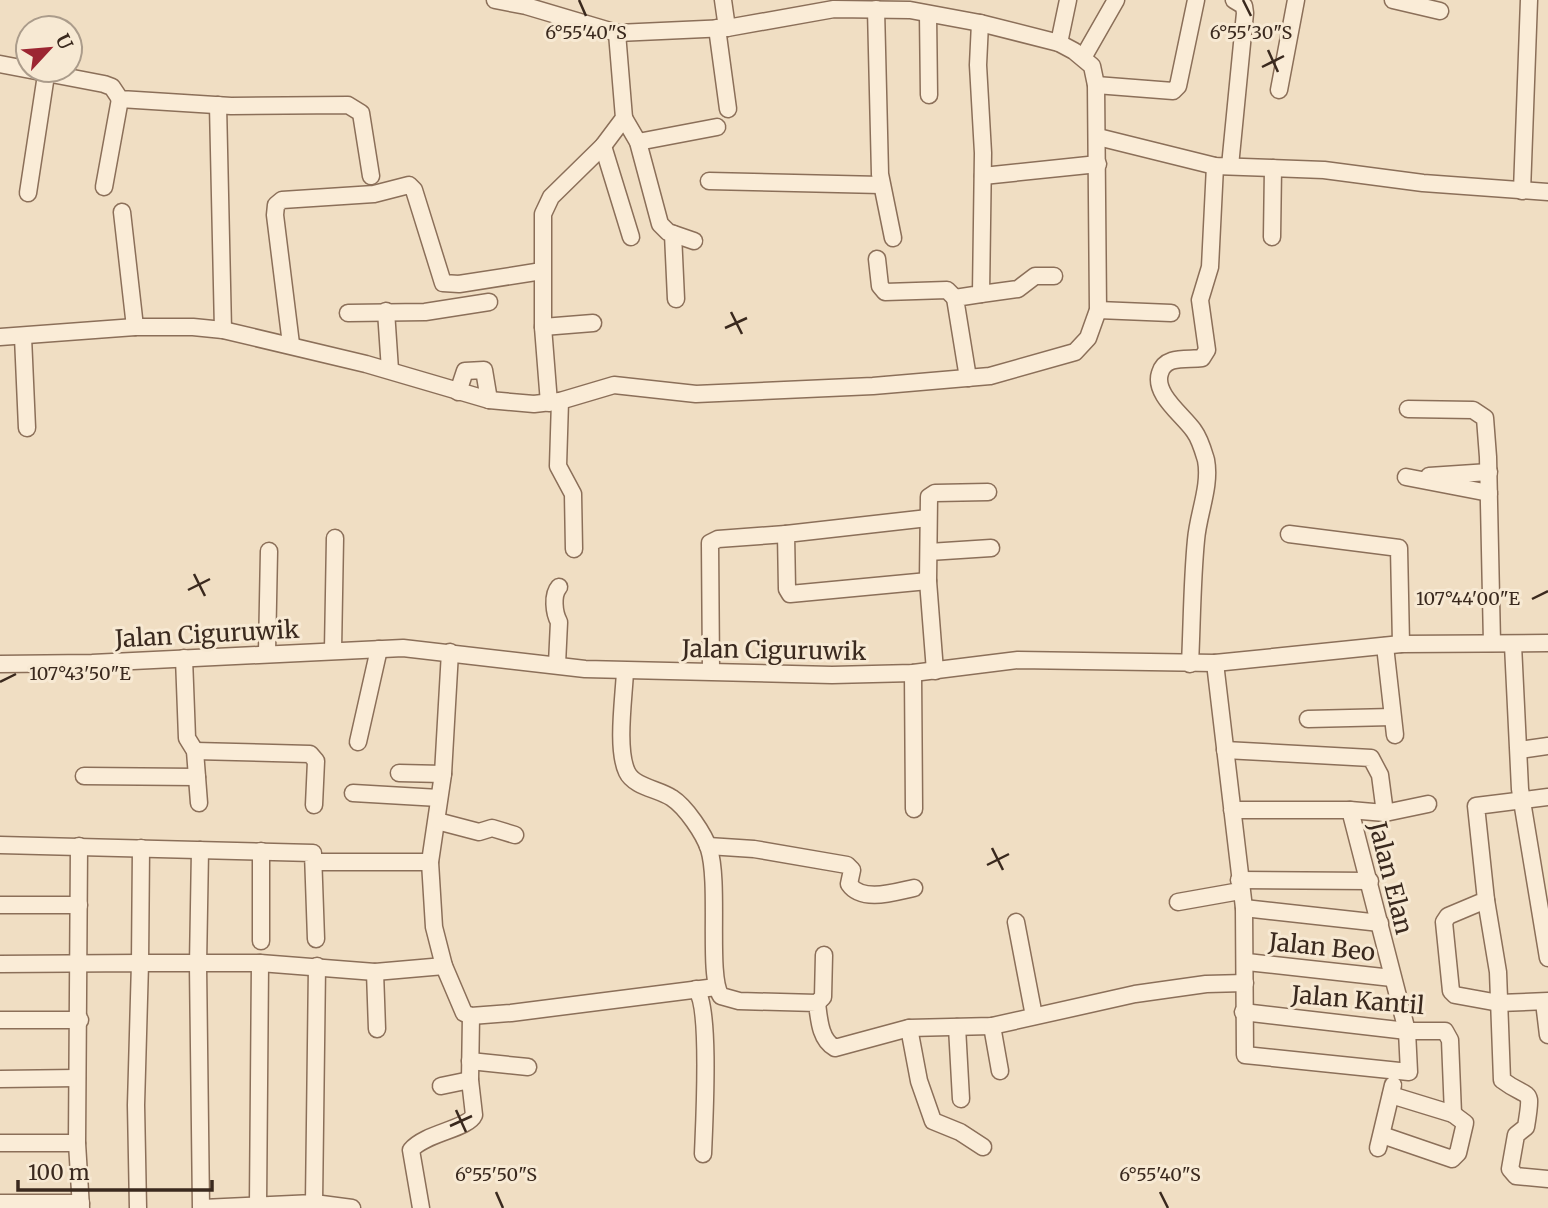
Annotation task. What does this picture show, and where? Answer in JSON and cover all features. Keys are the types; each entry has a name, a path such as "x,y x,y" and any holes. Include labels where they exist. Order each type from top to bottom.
{"street":[{"path":"0,337 135,327 223,330 291,344 390,370 489,400 519,404 555,402 599,386 614,385 696,394 968,378 1012,371 1075,352 1088,338 1098,310 1098,137 1096,85 1092,66 1084,56 1059,43 981,23 928,14 911,5 876,9 834,9 722,28 617,33 526,3 495,0"},
{"path":"723,0 722,28 728,109"},
{"path":"1059,43 1068,0"},
{"path":"1084,56 1116,0"},
{"path":"1096,85 1173,91 1178,86 1196,0"},
{"path":"1191,664 1197,531 1208,476 1195,432 1159,386 1159,374 1164,364 1173,359 1202,358 1207,350 1200,300 1210,267 1245,13 1244,6 1234,0"},
{"path":"1279,90 1296,0"},
{"path":"1393,0 1440,11"},
{"path":"1522,191 1529,0"},
{"path":"876,9 881,185 893,237"},
{"path":"928,14 929,95"},
{"path":"981,23 978,65 983,176 981,295"},
{"path":"617,33 624,118 638,142 659,219 663,229 694,241"},
{"path":"84,82 112,87 120,99 104,187"},
{"path":"28,193 45,84"},
{"path":"120,99 218,105 300,103 356,107 362,121 371,176"},
{"path":"218,105 223,330"},
{"path":"574,549 573,494 562,478 558,460 555,402 543,327 541,222 548,201 603,146 624,118"},
{"path":"638,142 718,127"},
{"path":"1098,137 1223,166 1324,170 1423,183 1548,192"},
{"path":"603,146 631,237"},
{"path":"983,176 1098,164"},
{"path":"1272,237 1273,168"},
{"path":"709,181 881,185"},
{"path":"291,344 275,215 276,205 282,200 374,194 409,185 414,190 443,283 459,284 542,271"},
{"path":"122,212 135,327"},
{"path":"673,234 676,299"},
{"path":"877,259 880,286 885,292 947,290 955,298 968,378"},
{"path":"955,298 1018,289 1035,276 1054,276"},
{"path":"348,313 425,312 489,302"},
{"path":"1098,310 1171,313"},
{"path":"386,311 390,370"},
{"path":"543,327 593,323"},
{"path":"23,337 27,428"},
{"path":"458,392 465,371 484,370 489,400"},
{"path":"1408,409 1481,413 1486,428 1489,472 1492,643"},
{"path":"541,462 558,460"},
{"path":"1489,472 1406,477 1489,493"},
{"path":"935,671 928,582 930,495 988,492"},
{"path":"711,671 710,543 718,539 928,519"},
{"path":"786,534 790,594 928,582"},
{"path":"1289,534 1399,548 1393,645 1392,717 1395,735"},
{"path":"333,650 335,538"},
{"path":"929,552 991,548"},
{"path":"267,652 269,551"},
{"path":"557,664 559,622 555,617 555,592 559,587"},
{"name":"Jalan Ciguruwik","path":"0,664 184,658 267,652 426,649 625,671 832,675 913,673 1018,660 1191,664 1393,645 1548,643"},
{"path":"1513,645 1523,802 1548,958"},
{"path":"358,742 379,649"},
{"path":"450,652 443,774 430,862 434,927 444,966 461,1009 471,1016 716,987"},
{"path":"184,658 187,738 195,751 199,803"},
{"path":"1215,663 1239,886 1244,908 1247,962 1245,1055 1402,1072"},
{"path":"625,671 623,739 627,772 637,782 677,801 708,846 716,884 716,987 721,996 739,1001 817,1003 823,997 824,956"},
{"path":"913,673 914,809"},
{"path":"1308,719 1392,717"},
{"path":"1519,750 1548,746"},
{"path":"1225,750 1371,758 1380,775 1385,813"},
{"path":"195,751 310,754 316,761 314,805"},
{"path":"399,773 443,774"},
{"path":"84,776 197,777"},
{"path":"353,793 439,799"},
{"path":"1548,797 1523,802 1480,804 1475,807 1498,972 1502,1080 1527,1093 1531,1099 1527,1127 1516,1135 1510,1169 1516,1176 1548,1179"},
{"path":"1350,810 1385,813 1428,804"},
{"name":"Jalan Elan","path":"1232,810 1350,810 1408,1031 1402,1072 1391,1095 1380,1141"},
{"path":"437,821 479,832 492,828 514,835"},
{"path":"0,845 313,853 316,939"},
{"path":"0,1203 81,1205 77,1143 80,1020 79,846"},
{"path":"708,846 754,849 848,865 852,870 849,884 860,893 884,894 914,888"},
{"path":"138,1208 136,1105 141,848"},
{"path":"200,850 198,965 202,1208 314,1203 352,1208"},
{"path":"261,850 261,941"},
{"path":"316,862 430,862"},
{"path":"1178,902 1239,886 1370,881"},
{"path":"1486,900 1445,919 1451,991 1462,998 1499,1003 1546,1002 1548,1035"},
{"path":"0,905 79,905"},
{"path":"1244,908 1380,923"},
{"path":"1016,922 1034,1016"},
{"name":"Jalan Beo","path":"1247,962 1392,978"},
{"path":"0,964 260,963 374,972 444,966"},
{"path":"258,1205 260,963"},
{"path":"314,1203 317,966"},
{"path":"374,972 377,1029"},
{"path":"817,1003 821,1029 829,1045 835,1048 909,1028 992,1026 1147,993 1208,984 1245,982"},
{"path":"696,989 702,1005 705,1057 703,1154"},
{"name":"Jalan Kantil","path":"1244,1012 1408,1031 1442,1030 1449,1037 1453,1114 1465,1123 1458,1153 1452,1159 1380,1141"},
{"path":"421,1208 411,1150 430,1135 472,1119 471,1016"},
{"path":"0,1020 80,1020"},
{"path":"992,1026 1000,1071"},
{"path":"957,1027 961,1099"},
{"path":"909,1028 919,1081 933,1121 984,1147"},
{"path":"470,1061 528,1067"},
{"path":"0,1079 77,1078"},
{"path":"441,1086 470,1080"},
{"path":"1391,1095 1453,1114"},
{"path":"0,1143 77,1143"}]}
